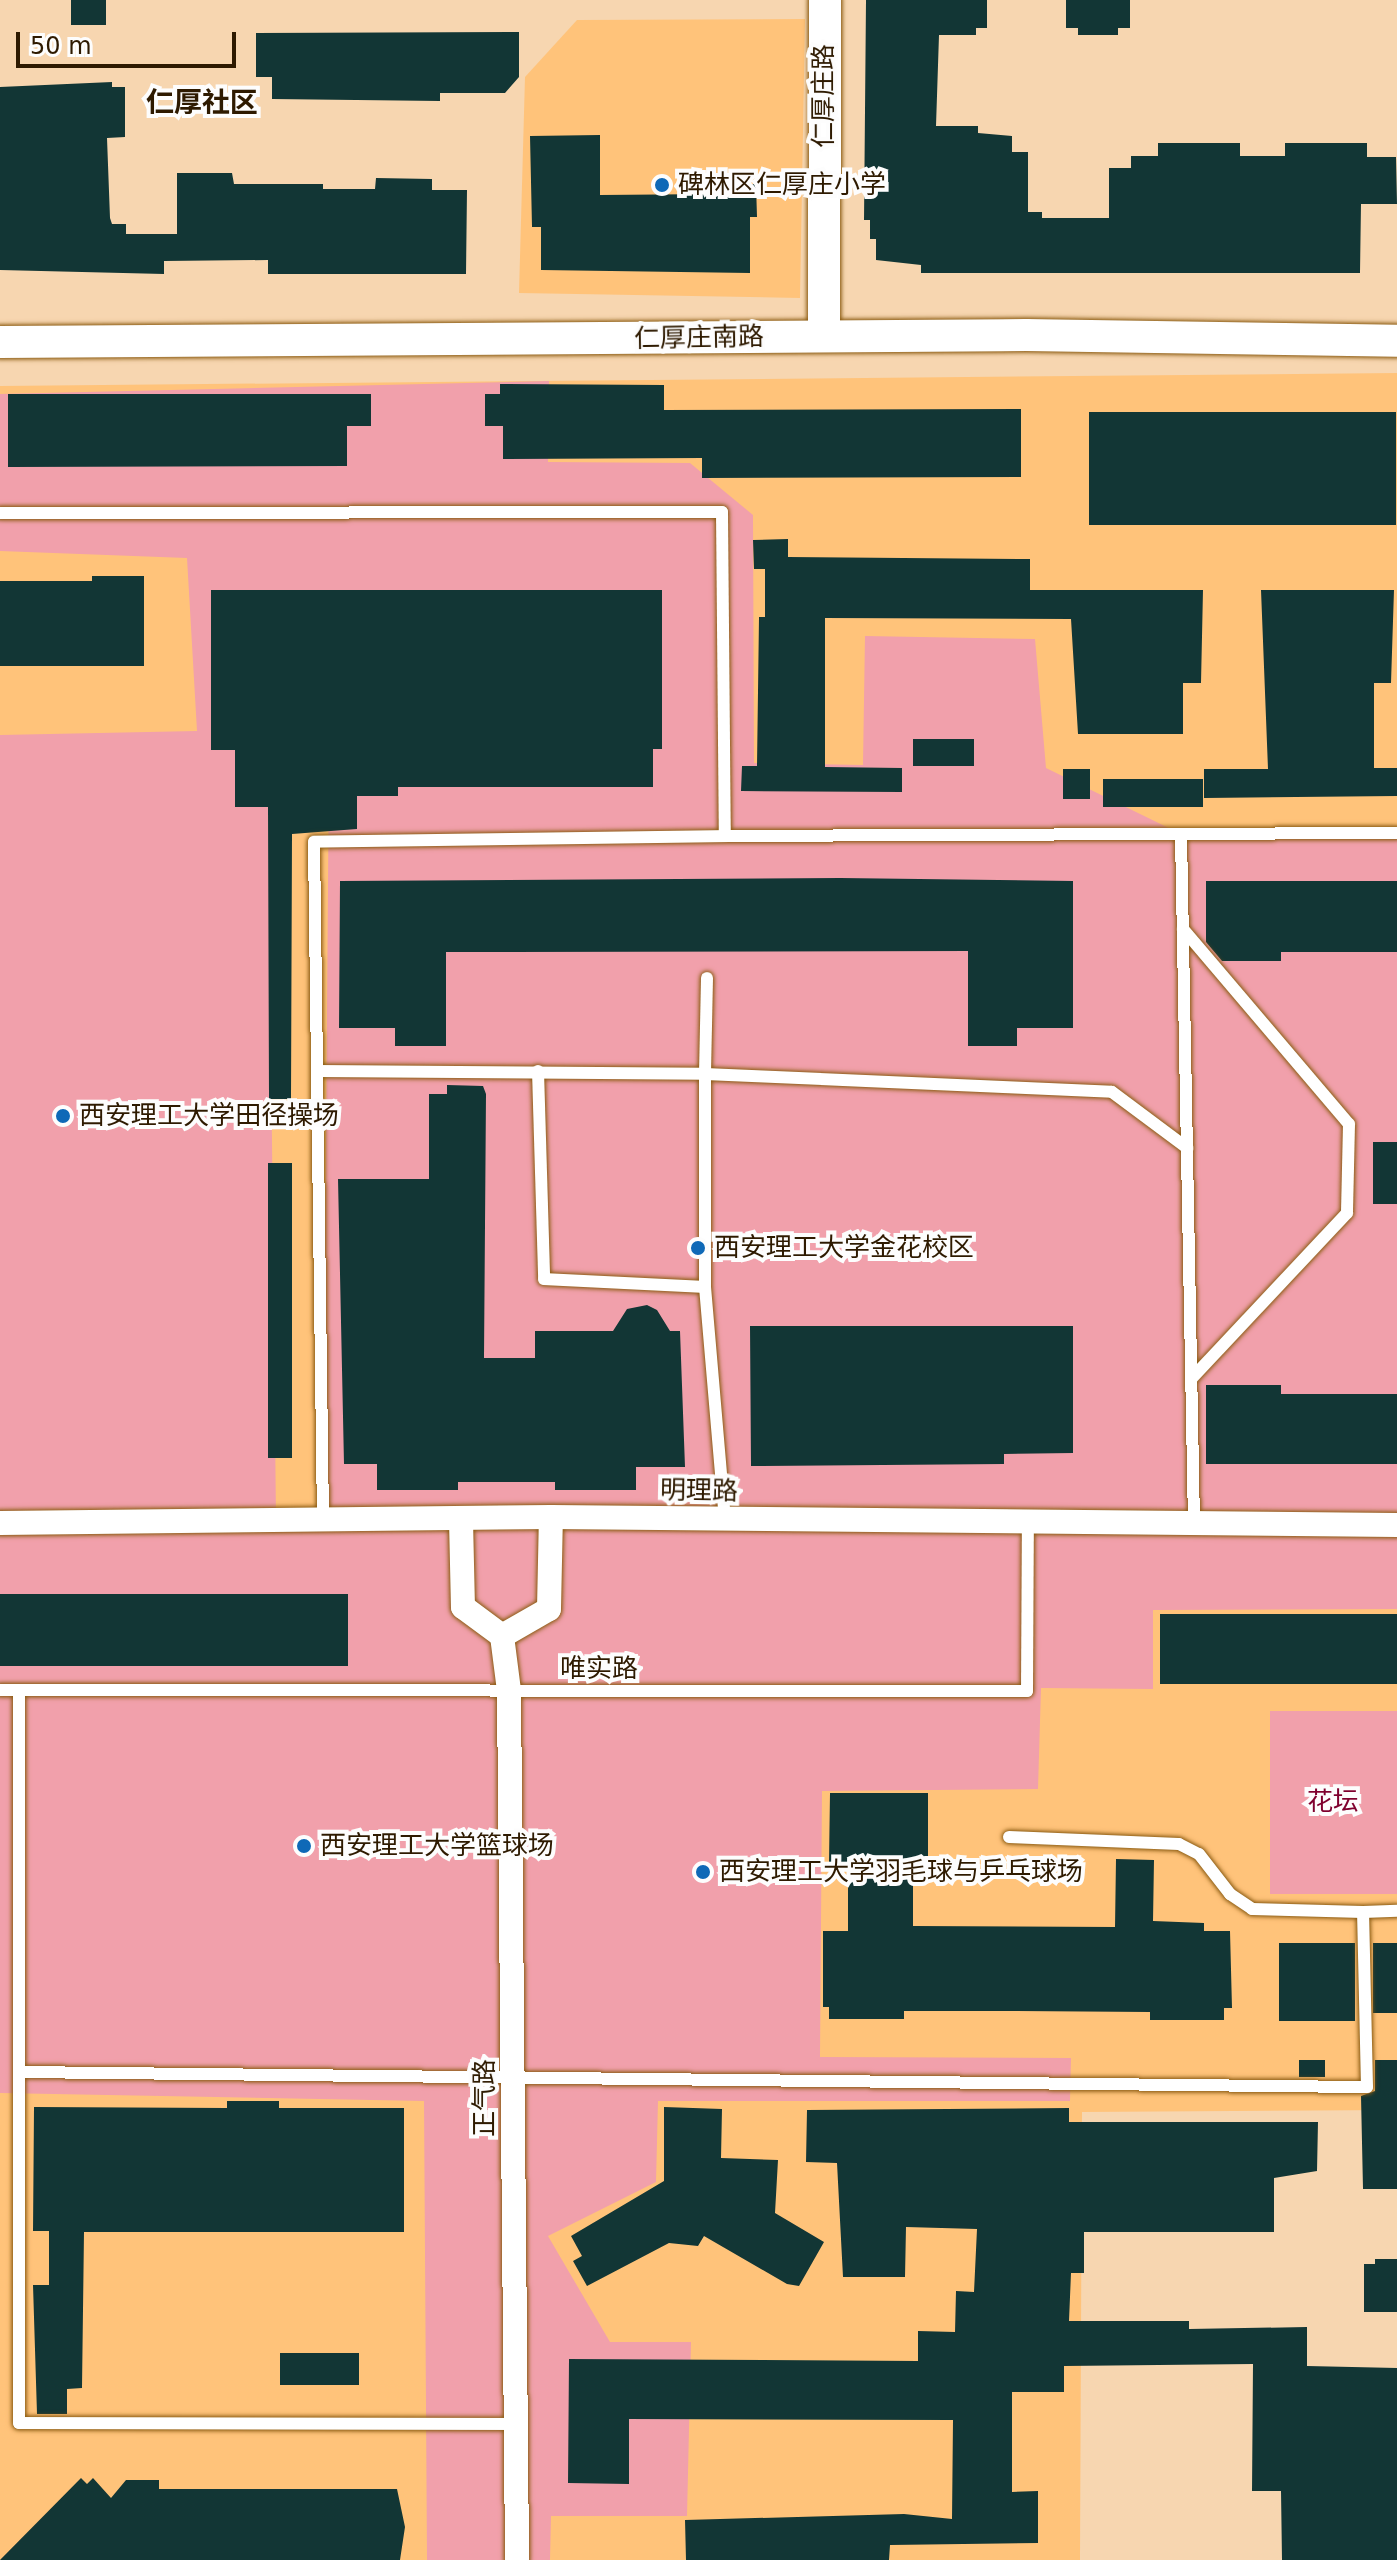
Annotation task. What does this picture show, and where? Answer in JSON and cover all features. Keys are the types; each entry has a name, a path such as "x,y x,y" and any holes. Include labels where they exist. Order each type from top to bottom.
{"street":[{"name":"仁厚庄路","path":"824,336 825,0"},
{"name":"仁厚庄南路","path":"0,342 824,336 1397,341"},
{"name":"明理路","path":"0,1523 551,1517 1028,1519 1397,1525"},
{"path":"461,1520 463,1607 502,1636 549,1609 551,1517"},
{"name":"正气路","path":"502,1636 509,1691 517,2560"}],"lane":[{"path":"0,513 722,512 725,836"},
{"path":"323,1521 314,842 725,836 1397,833"},
{"path":"1181,834 1194,1522"},
{"path":"1183,929 1349,1124 1347,1213 1192,1378"},
{"path":"707,978 705,1287 725,1520"},
{"path":"317,1071 705,1074 1112,1092 1187,1148"},
{"path":"538,1071 544,1279 705,1287"},
{"name":"唯实路","path":"0,1690 1027,1691 1028,1519"},
{"path":"19,1691 19,2423 515,2424"},
{"path":"1009,1837 1179,1844 1199,1854 1230,1894 1252,1909 1397,1911"},
{"path":"19,2072 1367,2087 1363,1912"}],"shaded area":[{"name":"碑林区仁厚庄小学","path":"805,19 800,298 519,293 525,77 577,20"},
{"name":"西安理工大学金花校区","path":"1397,373 1397,2110 1082,2112 1080,2560 0,2560 0,386"}],"green space":[{"name":"西安理工大学金花校区","path":"549,381 548,462 690,463 753,515 754,763 863,765 865,636 1035,639 1046,768 1181,834 1397,829 1397,1609 1153,1610 1153,1689 1041,1688 1038,1789 822,1791 820,2057 1071,2058 1070,2101 658,2101 656,2182 548,2236 610,2342 691,2342 687,2516 551,2516 550,2560 427,2560 424,2101 0,2093 0,1528 323,1521 329,760 268,761 276,1521 0,1523 0,735 197,731 187,558 0,551 0,394"},
{"name":"花坛","path":"1270,1711 1397,1711 1397,1894 1270,1894"}],"building":[{"path":"71,0 106,0 106,25 71,25"},
{"path":"866,0 987,0 987,28 976,28 976,35 939,35 936,126 978,126 978,133 1012,136 1012,152 1028,152 1028,212 1042,212 1042,218 1109,218 1109,168 1131,168 1131,156 1158,156 1158,143 1240,143 1240,156 1285,156 1285,143 1367,143 1367,157 1396,157 1397,204 1361,204 1360,273 921,273 921,265 876,260 876,239 870,239 870,220 864,220"},
{"path":"1066,0 1130,0 1130,28 1118,28 1118,35 1078,35 1078,28 1066,28"},
{"path":"519,32 519,77 505,93 440,93 440,101 272,99 272,77 256,77 256,33"},
{"path":"112,82 112,87 125,87 125,137 107,138 110,218 112,224 126,224 126,234 177,234 177,173 232,173 234,184 323,184 323,189 375,189 376,178 432,179 432,190 467,190 466,274 268,274 268,260 164,261 164,274 0,270 0,87"},
{"path":"600,135 600,195 716,194 715,185 756,184 757,217 750,217 750,273 541,270 541,227 532,227 530,136"},
{"path":"500,384 664,385 664,410 1021,409 1021,477 702,478 702,458 503,459 503,426 485,426 485,394 500,394"},
{"path":"8,394 371,394 371,426 347,426 347,466 8,467"},
{"path":"1089,412 1396,412 1396,525 1089,525"},
{"path":"788,539 788,557 1030,559 1030,590 1203,590 1201,683 1183,683 1183,734 1078,734 1071,619 825,618 825,767 902,768 902,792 741,791 742,766 757,766 759,617 765,617 765,569 754,569 753,540"},
{"path":"92,576 144,576 144,666 0,666 0,581 92,581"},
{"path":"211,590 662,590 662,749 653,749 653,787 398,787 398,796 357,796 357,829 292,834 291,1099 269,1099 268,807 235,807 235,750 211,750"},
{"path":"1261,590 1394,590 1391,683 1374,683 1374,768 1397,768 1397,796 1204,798 1204,769 1268,769"},
{"path":"913,739 974,739 974,766 913,766"},
{"path":"1063,769 1090,769 1090,799 1063,799"},
{"path":"1103,779 1203,779 1203,807 1103,807"},
{"path":"840,878 1073,881 1073,1028 1017,1028 1017,1046 968,1046 968,951 446,952 446,1046 395,1046 395,1028 339,1028 340,881"},
{"path":"1206,881 1397,881 1397,952 1281,952 1281,961 1222,961 1206,942"},
{"path":"447,1085 483,1086 486,1094 484,1358 535,1358 535,1331 613,1331 627,1309 647,1305 657,1310 670,1331 680,1331 685,1467 636,1467 636,1490 555,1490 555,1482 458,1482 458,1490 377,1490 377,1464 344,1464 338,1179 429,1179 429,1094 447,1094"},
{"path":"1373,1142 1397,1142 1397,1204 1373,1204"},
{"path":"268,1163 292,1163 292,1458 268,1458"},
{"path":"750,1326 1073,1326 1073,1453 1004,1454 1004,1464 751,1466"},
{"path":"1206,1385 1281,1385 1281,1394 1397,1394 1397,1464 1206,1464"},
{"path":"0,1594 348,1594 348,1666 0,1666"},
{"path":"1160,1614 1397,1614 1397,1684 1160,1684"},
{"path":"830,1793 928,1793 928,1874 913,1874 913,1926 1115,1927 1116,1859 1154,1860 1153,1921 1204,1923 1204,1931 1230,1931 1232,2008 1224,2008 1224,2020 1150,2020 1150,2012 1008,2011 904,2011 904,2019 829,2019 829,2007 823,2007 823,1931 848,1931 848,1862 829,1862"},
{"path":"1279,1943 1355,1943 1355,2021 1279,2021"},
{"path":"1373,1943 1397,1943 1397,2013 1373,2013"},
{"path":"1299,2060 1325,2060 1325,2077 1299,2077"},
{"path":"1375,2060 1397,2060 1397,2189 1363,2189 1361,2096 1375,2091"},
{"path":"227,2101 279,2101 279,2108 404,2108 404,2232 84,2232 82,2388 67,2389 67,2414 37,2414 33,2285 49,2285 49,2231 33,2231 34,2107 227,2108"},
{"path":"664,2107 722,2109 721,2158 778,2160 775,2213 824,2242 799,2286 787,2284 704,2236 698,2246 669,2243 587,2286 573,2261 582,2256 571,2236 664,2181"},
{"path":"1069,2108 1069,2122 1318,2122 1317,2171 1274,2178 1274,2232 1084,2232 1084,2273 1071,2273 1069,2321 1189,2321 1189,2329 1307,2327 1307,2366 1397,2368 1397,2560 1282,2560 1281,2491 1252,2491 1253,2364 1064,2366 1064,2392 1012,2392 1012,2492 1038,2491 1038,2543 890,2545 889,2560 686,2560 685,2520 904,2514 952,2519 953,2420 629,2419 629,2484 568,2483 569,2359 918,2361 918,2331 955,2332 956,2291 974,2292 977,2229 906,2227 905,2277 843,2277 837,2163 806,2162 807,2110"},
{"path":"1375,2259 1397,2259 1397,2312 1364,2312 1364,2264 1375,2264"},
{"path":"280,2353 359,2353 359,2385 280,2385"},
{"path":"81,2478 87,2484 93,2478 111,2498 126,2480 159,2480 159,2489 397,2489 405,2527 400,2560 0,2560"}],"place":[{"name":"碑林区仁厚庄小学","path":"662,185"},
{"name":"西安理工大学田径操场","path":"63,1116"},
{"name":"西安理工大学金花校区","path":"698,1248"},
{"name":"西安理工大学篮球场","path":"304,1846"},
{"name":"西安理工大学羽毛球与乒乓球场","path":"703,1872"}],"district":[{"name":"仁厚社区","path":"202,103"}]}
